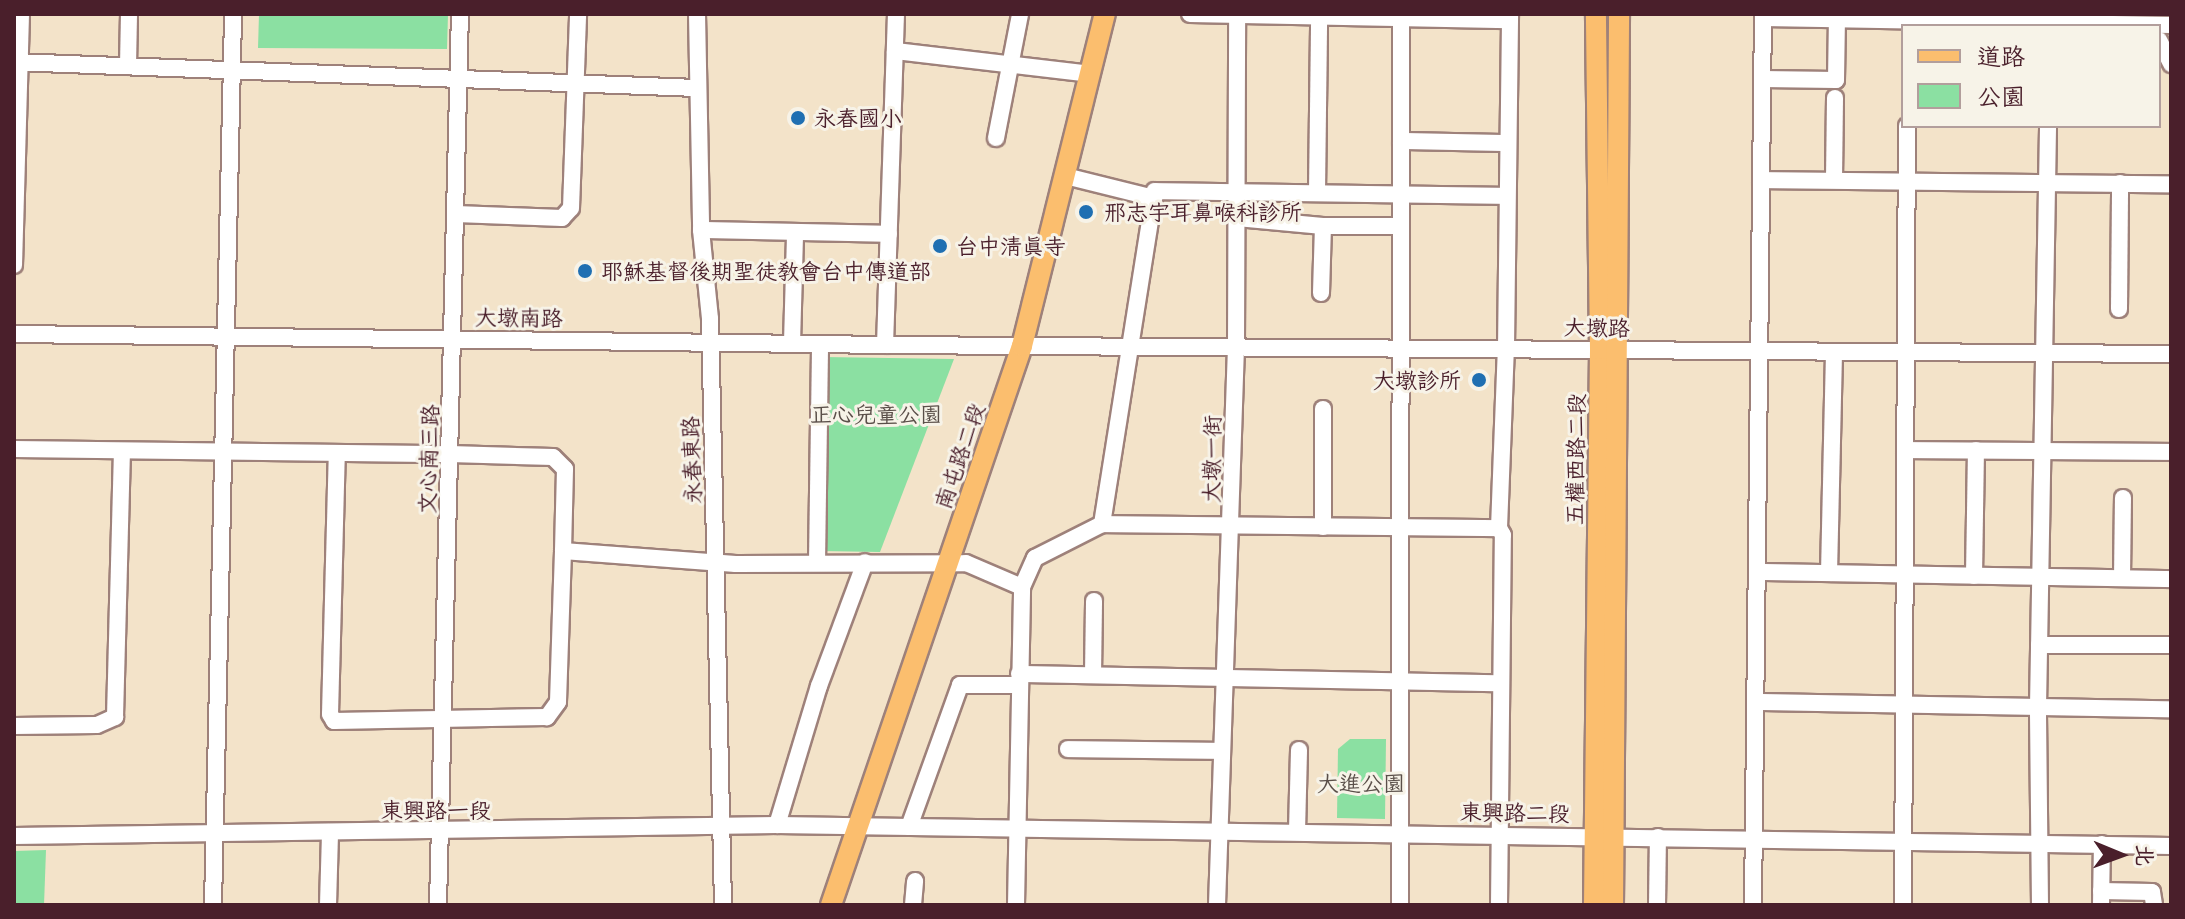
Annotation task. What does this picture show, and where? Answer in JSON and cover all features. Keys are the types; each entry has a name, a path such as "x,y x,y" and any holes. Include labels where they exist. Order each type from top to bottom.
{"main road":[{"name":"南屯路二段","path":"831,905 1022,346 1105,14"},
{"name":"五權西路二段","path":"1596,14 1610,349"},
{"name":"五權西路二段","path":"1613,905 1606,835 1610,349 1619,14"},
{"name":"五權西路二段","path":"1594,905 1606,835"}],"street":[{"path":"14,265 17,62 21,14"},
{"path":"128,66 129,14"},
{"path":"213,905 233,14"},
{"name":"文心南三路","path":"438,905 460,14"},
{"path":"456,214 562,218 571,208 578,14"},
{"name":"永春東路","path":"697,14 701,230 710,341 723,905"},
{"path":"885,345 896,14"},
{"path":"996,138 1020,14"},
{"path":"1190,14 1510,17 1506,348 1499,528 1503,535 1499,905"},
{"name":"大墩一街","path":"1217,905 1236,346 1237,14"},
{"path":"1317,192 1319,16"},
{"path":"1400,905 1401,16"},
{"path":"1753,905 1763,16 2110,24"},
{"path":"1762,79 1836,80 1837,19"},
{"path":"2161,44 2171,64"},
{"path":"895,51 1090,74"},
{"path":"17,62 698,88"},
{"path":"1834,180 1835,98"},
{"path":"1903,905 1907,128"},
{"path":"2040,905 2042,843 2038,707 2048,128"},
{"path":"1401,141 1507,143"},
{"path":"1065,176 1154,198"},
{"path":"1761,180 2171,184"},
{"path":"2119,309 2120,183"},
{"path":"1102,524 1155,191 1506,196"},
{"path":"1237,218 1323,226 1401,226"},
{"path":"1321,293 1323,226"},
{"path":"701,230 889,234"},
{"path":"792,343 795,233"},
{"name":"大墩南路","path":"14,334 1022,346"},
{"path":"817,563 820,344"},
{"name":"大墩路","path":"1022,346 2171,354"},
{"path":"1829,573 1834,353"},
{"path":"1323,409 1323,527"},
{"path":"14,449 450,454 553,457 565,469 558,702 547,717 334,721 330,714 337,453"},
{"path":"1905,450 2171,452"},
{"path":"1974,576 1976,450"},
{"path":"14,726 97,725 115,717 122,451"},
{"path":"2122,578 2123,498"},
{"path":"1016,905 1022,587 1035,558 1102,524 1231,528 1499,528"},
{"path":"563,551 716,562 966,563 1022,587"},
{"path":"777,825 819,686 865,562"},
{"path":"1758,572 2171,579"},
{"path":"1093,675 1094,601"},
{"path":"2039,645 2171,645"},
{"path":"909,827 960,685 1093,675 1501,683"},
{"path":"1756,702 2171,709"},
{"path":"1068,749 1221,751"},
{"path":"1297,832 1299,750"},
{"name":"東興路一段","path":"14,836 777,825 858,827"},
{"name":"東興路二段","path":"858,827 1606,835 2171,846"},
{"path":"328,905 330,832"},
{"path":"1657,905 1658,837"},
{"path":"2102,844 2101,898 2153,898"},
{"path":"913,905 915,881"}],"green space":[{"path":"259,14 448,14 447,49 258,48"},
{"name":"正心兒童公園","path":"824,357 954,359 880,552 821,551"},
{"name":"大進公園","path":"1350,739 1386,739 1385,819 1337,818 1338,749"},
{"path":"46,850 44,905 14,905 14,851"}],"place":[{"name":"永春國小","path":"798,118"},
{"name":"邢志宇耳鼻喉科診所","path":"1086,212"},
{"name":"台中清真寺","path":"940,246"},
{"name":"耶穌基督後期聖徒教會台中傳道部","path":"585,271"},
{"name":"大墩診所","path":"1479,380"}]}
